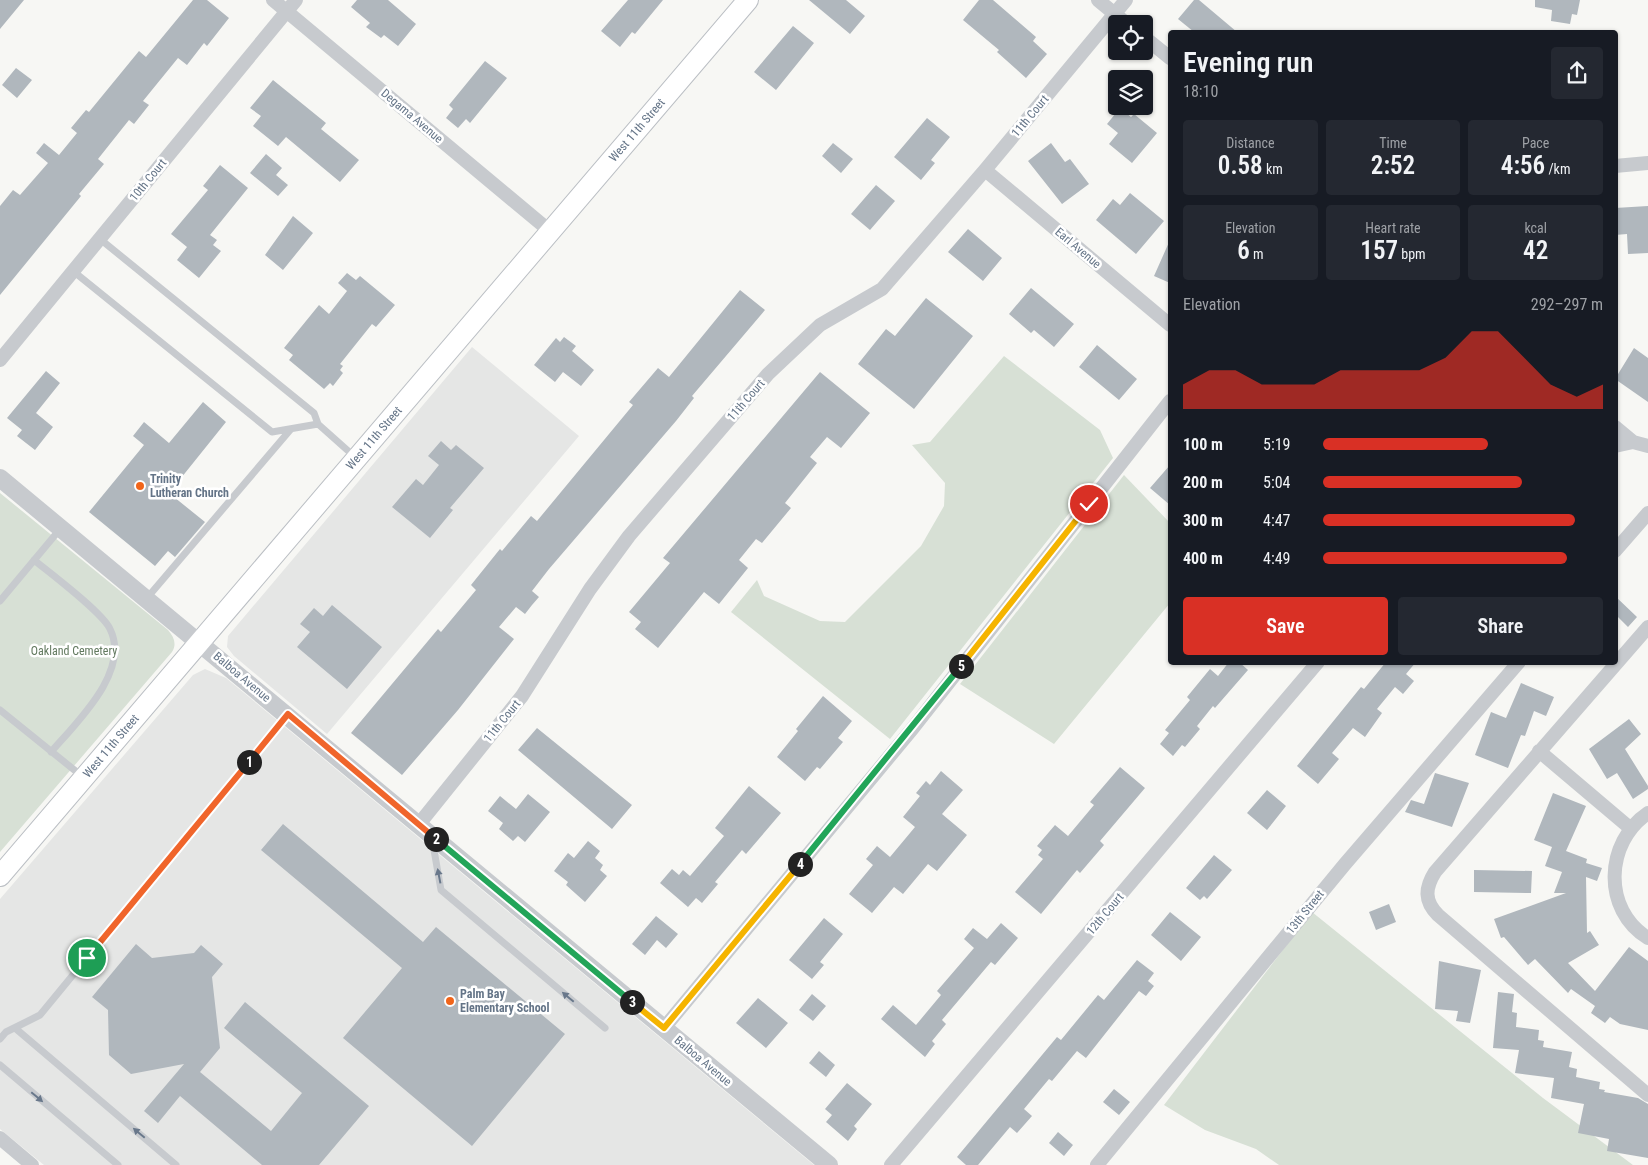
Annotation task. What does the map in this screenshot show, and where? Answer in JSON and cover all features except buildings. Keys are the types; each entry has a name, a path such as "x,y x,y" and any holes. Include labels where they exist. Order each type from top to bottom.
{"main road":[{"name":"West 11th Street","path":"0,876 748,0"}],"street":[{"name":"Degama Avenue","path":"273,0 551,232"},
{"name":"10th Court","path":"0,360 296,0"},
{"path":"1098,0 1115,14"},
{"name":"11th Court","path":"419,824 522,696 590,589 629,536 768,374 820,325 882,289 985,170 1126,0"},
{"path":"1153,44 1168,56"},
{"path":"1618,166 1648,163"},
{"name":"Earl Avenue","path":"985,170 1168,323"},
{"path":"664,1028 913,728 1168,404"},
{"path":"1618,430 1633,442 1648,446"},
{"path":"1618,445 1633,442"},
{"name":"Balboa Avenue","path":"0,478 288,714 829,1165"},
{"path":"1618,548 1648,513"},
{"path":"1618,661 1648,627"},
{"name":"12th Court","path":"891,1165 1315,665"},
{"name":"13th Street","path":"1097,1165 1345,864 1516,665"},
{"path":"1615,665 1435,872 1428,888 1429,904 1438,915 1648,1095"},
{"path":"1539,751 1630,828"},
{"path":"1648,813 1630,828 1619,848 1614,887 1624,915 1632,926 1648,938"},
{"path":"0,1138 32,1165"}],"lane":[{"path":"100,239 314,414 318,424 358,458"},
{"path":"73,271 272,432 318,424"},
{"path":"147,598 291,429"},
{"path":"0,601 61,528"},
{"path":"34,560 84,601 110,628 116,656 101,691 52,752"},
{"path":"0,710 84,778"},
{"path":"0,1039 6,1032 40,1015 288,714"},
{"path":"440,842 434,850 441,890 605,1028"},
{"path":"15,1028 176,1165"},
{"path":"0,1065 118,1165"}],"shaded area":[{"path":"472,347 579,436 327,734 234,656 227,647 228,636"},
{"path":"205,669 226,678 814,1165 44,1165 0,1129 0,899 193,675"}],"green space":[{"path":"1004,356 1100,430 1113,458 890,739 731,612 757,580 764,596 820,621 845,622 921,546 944,506 945,483 912,445 930,442"},
{"path":"1124,475 1168,521 1168,605 1054,744 960,684"},
{"name":"Oakland Cemetery","path":"0,493 168,630 175,643 172,652 0,852"},
{"path":"1312,912 1543,1098 1633,1165 1279,1165 1256,1149 1205,1130 1164,1105"}],"place":[{"name":"Trinity Lutheran Church","path":"140,486"},
{"name":"Palm Bay Elementary School","path":"450,1001"}],"route":[{"path":"87,958 288,714 664,1028 913,728 1089,504"}]}
